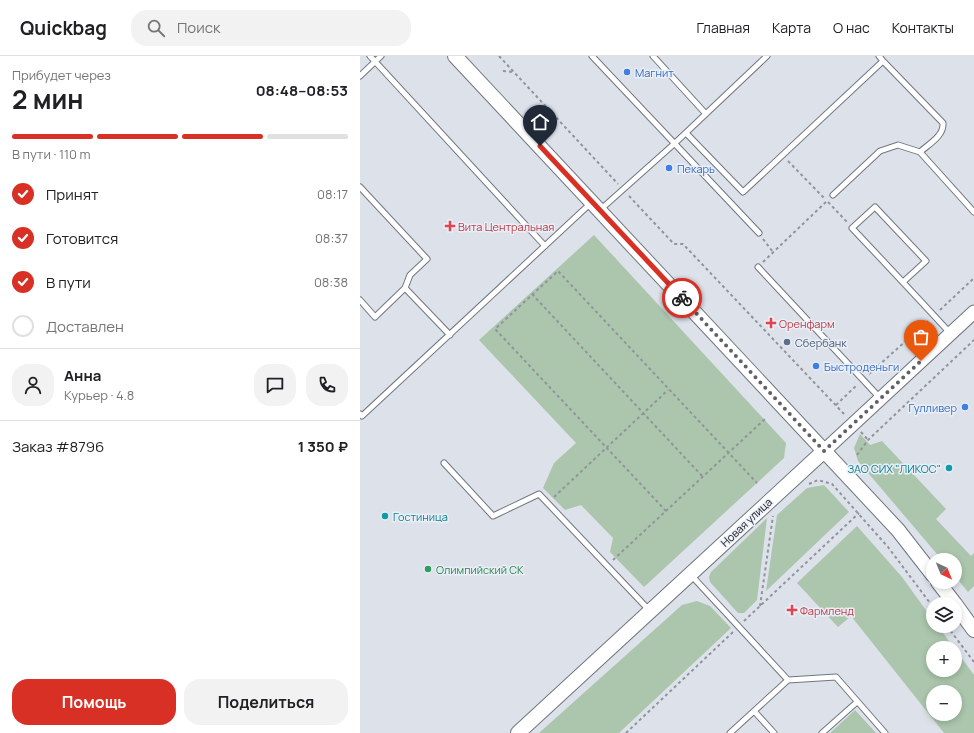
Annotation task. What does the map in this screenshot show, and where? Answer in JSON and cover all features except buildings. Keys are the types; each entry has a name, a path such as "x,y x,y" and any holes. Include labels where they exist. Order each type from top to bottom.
{"main road":[{"path":"455,56 898,530 926,567"},
{"name":"Новая улица","path":"518,733 824,451"},
{"path":"943,589 950,597"},
{"path":"962,614 974,630"}],"street":[{"name":"Новая улица","path":"824,451 974,312"}],"lane":[{"path":"370,56 545,246"},
{"path":"360,76 381,56"},
{"path":"592,56 759,233"},
{"path":"653,56 706,114"},
{"path":"360,414 362,416 545,246 596,206 623,190 686,134 767,56"},
{"path":"878,56 943,123 943,129 939,135 920,152"},
{"path":"686,134 743,192 883,61"},
{"path":"832,195 880,151 898,145 920,152 974,212"},
{"path":"360,187 427,258 410,275 406,288 375,317 360,300"},
{"path":"969,206 974,202"},
{"path":"903,282 926,261 875,207 852,228 951,334"},
{"path":"758,267 881,398"},
{"path":"406,288 450,335"},
{"path":"444,463 493,516 540,494 650,611"},
{"path":"690,574 788,680"},
{"path":"730,733 788,680 836,677 885,733"},
{"path":"822,733 857,702"},
{"path":"754,711 774,733"}],"path":[{"path":"499,56 674,244 683,244 836,405 974,278"},
{"path":"503,71 513,72"},
{"path":"783,156 852,228"},
{"path":"758,267 832,195"},
{"path":"759,233 773,252"},
{"path":"666,511 495,329 558,271 757,484"},
{"path":"532,294 703,477"},
{"path":"857,455 868,440 974,340"},
{"path":"548,503 668,390"},
{"path":"607,566 765,420"},
{"path":"805,486 818,480 832,484 888,548 926,598"},
{"path":"760,606 774,515"},
{"path":"952,633 974,662"}],"green space":[{"path":"594,235 786,443 784,458 644,587 610,552 613,538 581,505 565,510 543,488 554,463 576,443 479,340"},
{"path":"860,434 870,445 882,441 946,509 936,519 971,556 974,553 974,586 968,592 962,585 962,553 936,553 858,461 854,448"},
{"path":"824,485 849,512 766,591 777,515 807,488"},
{"path":"767,518 757,600 744,613 738,613 710,582 709,577 711,572"},
{"path":"857,526 902,577 926,610 926,633 943,633 949,641 926,641 926,677 962,677 962,659 974,675 974,733 944,733 934,721 962,721 962,685 926,685 926,710 851,616 838,627 797,583"},
{"path":"697,601 710,606 731,628 619,733 539,733 682,605"},
{"path":"855,710 876,733 830,733"}],"way so far":[{"path":"682,298 824,451 921,361"}],"place":[{"name":"Магнит","path":"627,72"},
{"name":"Пекарь","path":"669,168"},
{"name":"Вита Центральная","path":"450,226"},
{"name":"Оренфарм","path":"771,323"},
{"name":"Сбербанк","path":"787,342"},
{"name":"Быстроденьги","path":"816,366"},
{"name":"Гулливер","path":"965,407"},
{"name":"ЗАО СИХ \"ЛИКОС\"","path":"949,468"},
{"name":"Гостиница","path":"385,516"},
{"name":"Олимпийский СК","path":"428,569"},
{"name":"Фармленд","path":"792,610"}],"route":[{"path":"540,146 682,298"}]}
